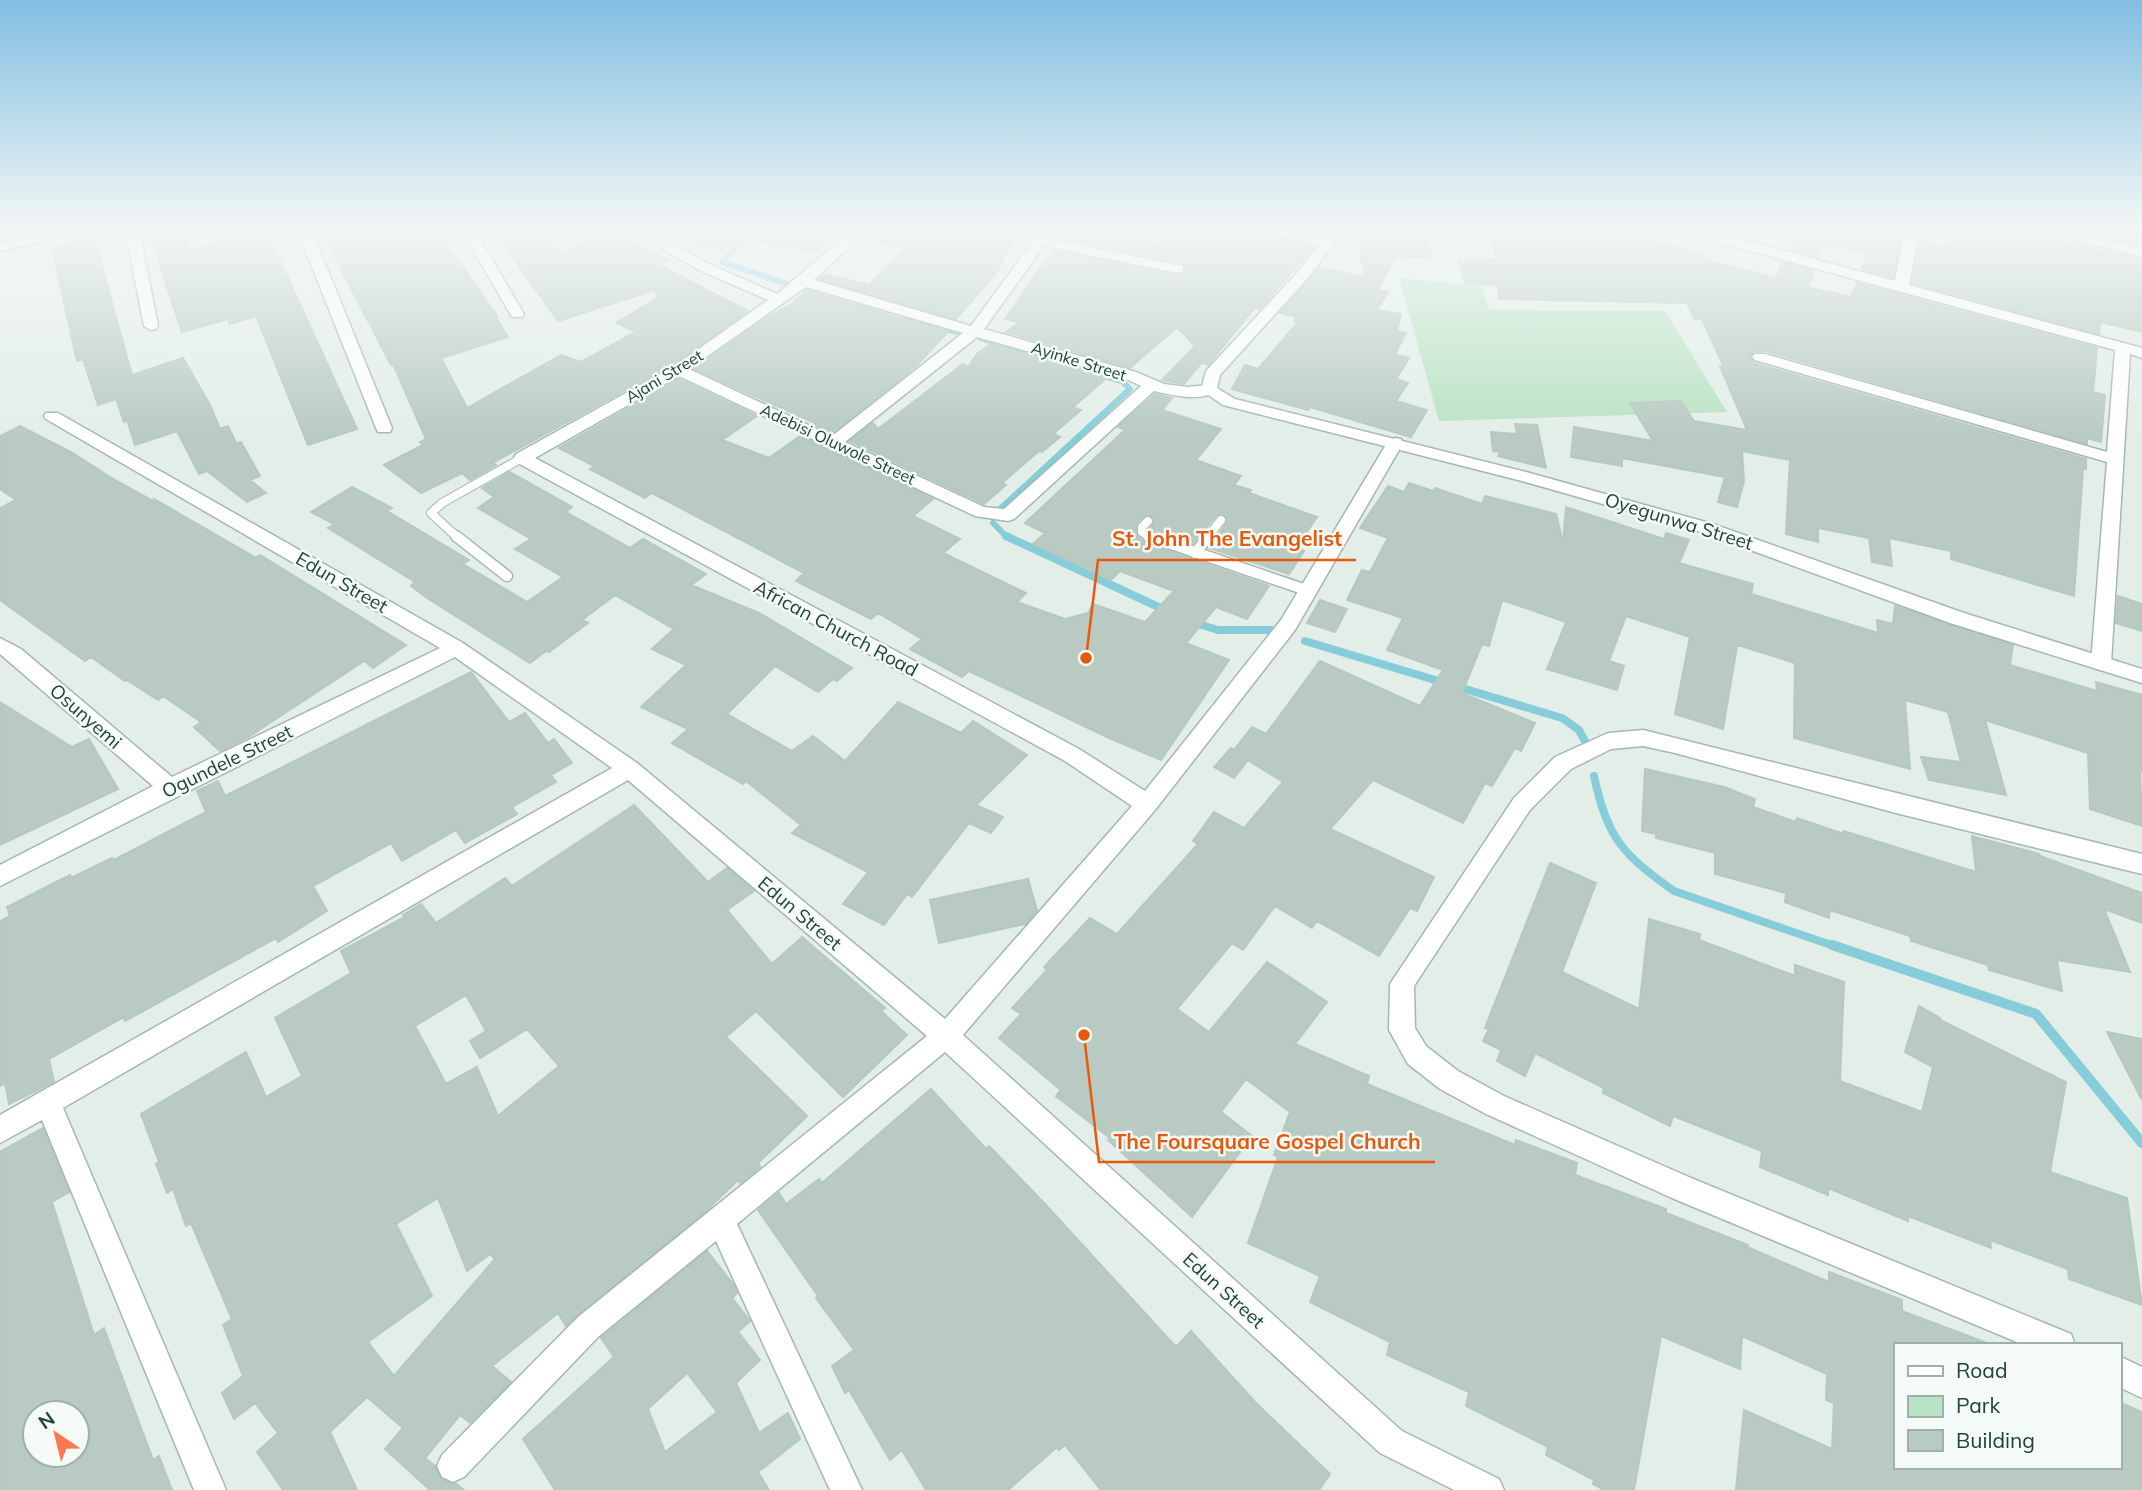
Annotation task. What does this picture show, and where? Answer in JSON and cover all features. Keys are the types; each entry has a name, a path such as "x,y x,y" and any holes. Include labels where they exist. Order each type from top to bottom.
{"street":[{"path":"146,299 151,326"},
{"path":"332,299 384,428"},
{"path":"508,299 517,314"},
{"name":"Ajani Street","path":"522,458 678,370 780,299"},
{"name":"Ayinke Street","path":"839,299 976,330 1130,375 1150,386 1188,394 1209,390"},
{"path":"835,442 976,330 999,299"},
{"path":"1209,390 1212,374 1280,299"},
{"path":"1941,299 2142,353"},
{"path":"2101,663 2123,347"},
{"path":"1760,357 2114,459"},
{"name":"Adebisi Oluwole Street","path":"678,370 981,512 1008,515 1150,386"},
{"name":"Oyegunwa Street","path":"1209,390 1229,402 1395,443 1707,528 1957,618 2142,676"},
{"name":"Edun Street","path":"52,416 456,648 629,769 946,1036 1391,1442 1488,1490"},
{"path":"453,1466 588,1327 946,1036 1147,804 1288,625 1395,443"},
{"name":"African Church Road","path":"522,458 1072,755 1147,804"},
{"name":"Osunyemi","path":"0,645 15,654 170,788"},
{"name":"Ogundele Street","path":"0,876 170,788 456,648"},
{"path":"2055,1343 1682,1188 1450,1080 1417,1055 1402,1030 1402,984 1522,804 1563,763 1608,741 1643,738 1675,745 1896,804 2142,864"},
{"path":"0,1130 629,769"},
{"path":"48,1104 210,1490"},
{"path":"720,1219 846,1490"},
{"path":"2121,1372 2142,1383"}],"lane":[{"path":"507,576 437,521 431,513 442,503 522,458"},
{"path":"1195,554 1221,520"},
{"path":"1149,521 1142,527 1142,532 1148,536 1310,591"}],"green space":[{"path":"1405,299 1486,299 1489,310 1665,311 1727,412 1439,421"}],"building":[{"path":"63,299 111,299 132,375 183,358 211,407 220,429 228,426 236,443 241,442 260,476 250,480 266,493 247,502 207,471 199,474 177,431 135,445 127,420 124,422 116,399 98,405 83,359 77,361"},
{"path":"171,299 297,299 357,429 308,445 256,316 230,324 228,319 182,332"},
{"path":"356,299 485,299 508,337 441,358 467,408 561,355 581,362 636,332 616,323 657,299 724,299 748,311 672,365 492,463 496,465 470,480 462,473 421,493 384,465 423,445 420,442 426,439 393,364 391,365"},
{"path":"542,299 628,299 558,321"},
{"path":"797,299 836,299 947,333 915,367 832,433 694,369 765,319"},
{"path":"886,299 974,299 956,319"},
{"path":"1019,299 1269,299 1260,309 1255,307 1208,365 1202,362 1184,384 1162,380 1195,346 1177,327 1130,368 1006,332 1020,322 1005,319"},
{"path":"1293,299 1384,299 1377,310 1401,314 1397,331 1406,333 1395,354 1409,358 1396,379 1408,383 1396,401 1427,410 1411,437 1310,407 1308,410 1232,389 1245,365 1258,369 1298,322 1294,321 1297,317 1280,313"},
{"path":"1499,299 1914,299 2097,348 2093,392 2105,395 2101,442 2087,438 2087,444 1766,351 1755,351 1749,357 1754,363 2086,459 2086,469 2083,469 2074,596 1951,559 1951,551 1889,538 1892,566 1872,562 1869,538 1818,528 1818,542 1786,534 1790,460 1742,451 1744,481 1737,507 1718,502 1725,477 1622,458 1622,466 1571,457 1574,427 1653,441 1630,403 1681,401 1694,421 1747,430 1720,366 1724,367 1702,319 1695,319 1687,303"},
{"path":"1969,299 2142,299 2142,332 2100,322 2099,334"},
{"path":"991,344 1109,376 1073,407 1081,410 1053,434 1060,437 1002,483 1006,485 984,504 850,441 873,423 878,429 963,364 968,367 977,354"},
{"path":"679,379 757,416 722,440 769,458 800,436 933,499 913,516 960,539 943,553 1026,593 1017,602 1065,619 1088,613 1093,604 1145,622 1174,591 1120,571 1111,580 1033,544 1045,533 1025,523 1125,430 1118,427 1155,394 1172,398 1162,410 1221,429 1196,460 1241,476 1234,485 1251,490 1249,493 1317,517 1296,548 1304,551 1289,574 1209,548 1227,522 1223,514 1216,516 1193,543 1150,528 1154,522 1150,515 1144,516 1137,523 1136,535 1145,543 1269,586 1247,619 1216,607 1186,643 1229,660 1161,760 969,671 962,677 910,649 922,639 878,613 871,619 796,581 804,573 652,493 645,498 590,469 594,466 559,448"},
{"path":"1515,424 1537,425 1546,468 1498,456 1500,452 1493,451 1491,432 1517,434"},
{"path":"20,426 73,453 110,477 155,502 154,499 256,558 260,555 406,645 373,668 364,661 247,738 220,751 194,727 201,722 163,696 158,700 125,681 91,657 85,661 0,600 0,508 16,500 0,489 0,436"},
{"path":"510,472 572,507 566,512 630,548 643,539 706,574 691,585 759,613 852,668 818,692 775,666 727,714 792,751 813,736 845,761 898,702 961,733 973,721 1027,755 976,805 1003,817 991,833 969,823 912,897 907,894 884,925 843,904 868,872 792,833 801,825 746,781 743,784 672,743 688,729 641,707 686,665 652,649 674,629 615,595 582,620 588,623 530,663 427,598 411,586 415,582 328,528 334,524 311,512 352,487 392,508 387,511 469,560 463,564 527,602 563,577 515,549 531,539 478,508 494,497 482,488"},
{"path":"1409,483 1433,491 1435,488 1482,504 1485,496 1556,514 1563,543 1566,507 1664,539 1666,533 1689,540 1679,563 1753,584 1751,594 1878,633 1877,620 1893,624 1895,606 2013,645 2010,665 2097,691 2096,682 2142,695 2142,826 2090,809 2088,753 1985,720 2006,795 1929,780 1921,757 1961,762 1948,712 1905,700 1910,769 1794,738 1795,663 1741,646 1737,646 1723,729 1675,714 1690,637 1626,616 1609,661 1624,666 1617,690 1547,669 1566,622 1502,600 1489,646 1482,644 1462,693 1535,723 1521,751 1515,748 1492,786 1485,783 1463,823 1373,780 1330,829 1434,877 1417,911 1410,908 1379,956 1317,921 1312,928 1275,906 1243,950 1232,943 1177,1009 1209,1032 1267,962 1327,1002 1295,1044 1369,1076 1367,1084 1515,1145 1516,1140 1577,1163 1575,1175 1666,1209 1666,1213 1748,1245 1747,1247 1829,1282 1829,1272 1902,1300 1902,1311 1987,1343 1894,1343 1894,1469 2121,1469 2121,1403 2142,1412 2142,1490 1736,1490 1744,1410 1832,1449 1834,1403 1826,1400 1827,1374 1742,1336 1740,1369 1661,1336 1634,1490 1604,1490 1593,1484 1594,1480 1546,1455 1548,1447 1466,1406 1469,1392 1387,1355 1390,1342 1310,1302 1320,1276 1248,1243 1278,1157 1274,1155 1290,1112 1246,1079 1221,1112 1252,1136 1192,1217 1108,1140 1110,1138 1056,1096 1061,1090 999,1038 1021,1014 1012,1008 1047,970 1044,967 1090,918 1117,934 1198,844 1193,841 1214,812 1244,828 1283,782 1248,760 1234,778 1214,767 1231,748 1234,750 1252,727 1266,734 1320,661 1420,706 1443,670 1387,650 1403,618 1347,600 1362,570 1370,572 1388,538 1360,528 1388,486 1404,492"},
{"path":"2118,596 2142,604 2142,631 2116,623"},
{"path":"1320,600 1347,609 1335,632 1307,623"},
{"path":"471,672 509,722 525,713 548,743 554,739 572,763 551,775 556,782 512,807 517,814 465,843 456,830 402,861 391,843 313,886 327,911 278,942 276,938 125,1021 124,1017 49,1059 54,1082 9,1104 5,1083 0,1086 0,921 10,916 7,907 70,875 71,878 112,858 114,860 206,812 197,791 218,781 225,796"},
{"path":"0,702 72,747 89,739 118,789 0,845"},
{"path":"1645,769 1724,787 1755,799 1753,807 1796,822 1797,818 1844,834 1844,831 1976,872 1972,836 2039,854 2142,893 2142,923 2104,909 2130,972 2057,960 2062,991 1989,970 1988,965 1911,941 1910,936 1830,910 1829,918 1785,902 1786,893 1715,874 1715,853 1656,838 1656,834 1642,831"},
{"path":"634,805 708,882 727,868 754,891 727,910 772,964 802,937 885,1008 881,1011 907,1035 843,1097 756,1011 726,1037 807,1116 758,1163 760,1167 740,1183 738,1180 706,1211 566,1326 558,1313 492,1366 511,1382 470,1423 460,1415 425,1458 435,1466 441,1479 464,1490 430,1490 385,1449 403,1428 367,1397 330,1432 357,1490 283,1490 257,1452 278,1433 255,1403 234,1419 222,1393 243,1376 223,1325 232,1319 191,1223 186,1226 173,1189 167,1193 141,1114 246,1052 266,1097 302,1076 275,1018 351,973 341,951 405,917 403,915 421,904 436,923 505,878 512,886","holes":["466,995 486,1031 470,1041 480,1058 527,1029 559,1066 498,1116 477,1067 446,1084 415,1026","438,1198 467,1271 490,1254 495,1259 394,1376 368,1342 432,1296 396,1224"]},
{"path":"1550,863 1596,883 1562,972 1639,1009 1649,919 1700,934 1699,940 1795,976 1795,965 1844,982 1840,1081 1922,1112 1933,1067 1905,1052 1919,1006 1940,1020 2066,1082 2050,1172 2127,1198 2142,1305 2069,1279 2068,1269 1990,1240 1991,1248 1908,1216 1908,1221 1828,1188 1828,1195 1760,1167 1762,1151 1673,1116 1670,1126 1603,1093 1604,1088 1535,1053 1525,1076 1497,1061 1501,1050 1483,1041 1489,1029 1485,1028"},
{"path":"1028,879 1037,910 1025,924 939,943 930,900"},
{"path":"2107,1032 2142,1039 2142,1100"},
{"path":"931,1089 986,1149 989,1146 1045,1204 1176,1347 1191,1331 1255,1402 1330,1474 1319,1490 1101,1490 1065,1445 1059,1450 1057,1447 1008,1490 926,1490 902,1450 890,1460 849,1390 845,1393 832,1366 854,1350 758,1210 779,1193 786,1204 819,1179 822,1183"},
{"path":"43,1128 69,1192 52,1202 94,1335 104,1328 153,1460 159,1456 172,1490 0,1490 0,1152"},
{"path":"707,1251 733,1284 737,1293 732,1298 750,1321 738,1332 760,1360 736,1383 759,1433 788,1413 800,1439 758,1472 769,1490 555,1490 523,1439 614,1357 601,1338","holes":["687,1373 717,1412 665,1452 648,1409"]}],"waterway":[{"path":"907,320 957,332"},
{"path":"980,338 1081,369"},
{"path":"1000,509 1130,389 1122,381 1100,375"},
{"path":"993,523 1006,536"},
{"path":"1006,536 1167,611"},
{"path":"1192,622 1218,630 1271,630"},
{"path":"1305,641 1562,718 1579,730 1586,743"},
{"path":"1594,776 1605,815 1620,843 1642,867 1674,891 1837,947"},
{"path":"1832,945 2036,1014 2142,1143"}],"place":[{"name":"St. John The Evangelist","path":"1086,658"},
{"name":"The Foursquare Gospel Church","path":"1084,1035"}]}
